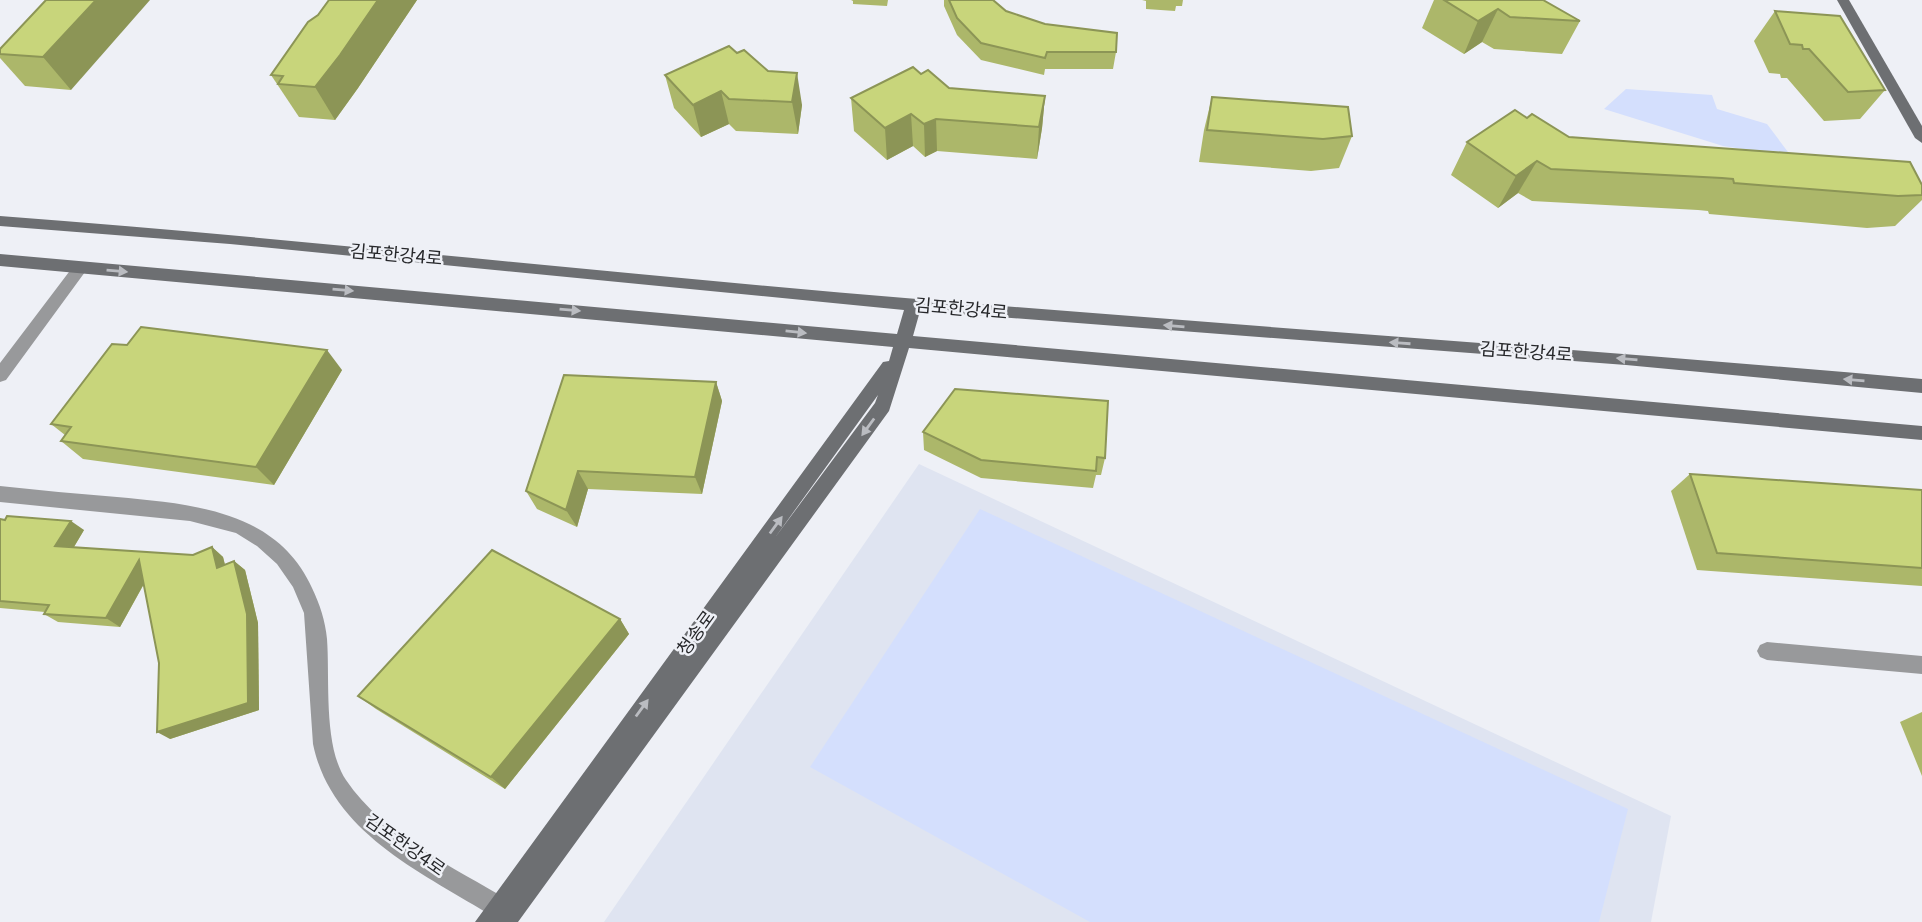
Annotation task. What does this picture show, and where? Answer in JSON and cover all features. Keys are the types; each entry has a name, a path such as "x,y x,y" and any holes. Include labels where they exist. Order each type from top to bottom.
{"street":[{"path":"1843,0 1922,138"},
{"name":"김포한강4로","path":"0,221 285,244 914,305 1626,359 1922,386"},
{"path":"0,260 1922,433"},
{"path":"0,375 80,268"},
{"name":"청송로","path":"499,916 883,406 914,305"},
{"name":"김포한강4로","path":"0,494 191,512 236,524 272,547 290,565 306,590 314,613 326,762 335,786 349,805 383,834 499,916"},
{"path":"1767,651 1922,665"}],"shaded area":[{"path":"1626,89 1712,95 1717,109 1767,124 1791,156 1723,146 1604,109"},
{"path":"919,464 1671,816 1651,922 604,922"},
{"path":"980,509 1628,809 1599,922 1090,922 810,767"}],"building":[{"path":"46,0 96,0 43,57 0,54 0,49"},
{"path":"329,0 378,0 315,87 278,84 283,76 271,75 308,22 318,15"},
{"path":"949,0 993,0 1006,11 1045,24 1117,33 1116,52 1047,52 1045,58 981,43 957,18"},
{"path":"1444,0 1543,0 1580,21 1510,17 1498,9 1478,21"},
{"path":"1775,11 1840,16 1885,90 1848,92 1809,49 1790,44"},
{"path":"729,46 737,53 744,50 768,71 797,73 792,102 729,99 721,91 693,105 665,75"},
{"path":"913,67 921,74 928,70 949,88 1045,96 1039,127 936,119 924,124 911,114 885,128 851,98"},
{"path":"1212,97 1348,107 1352,136 1323,139 1207,130"},
{"path":"1515,110 1527,118 1532,114 1569,137 1910,162 1922,185 1922,195 1898,196 1734,183 1733,179 1722,178 1551,169 1537,161 1516,176 1467,142"},
{"path":"141,327 327,350 256,467 61,441 71,427 51,424 112,344 127,345"},
{"path":"564,375 716,382 695,477 578,471 566,510 526,491"},
{"path":"955,389 1108,401 1105,458 1097,457 1096,471 981,460 923,432"},
{"path":"1690,474 1922,490 1922,568 1717,553"},
{"path":"7,516 71,521 55,546 193,555 212,547 217,568 234,561 247,614 248,703 157,732 159,663 139,560 106,618 44,614 49,605 0,601 0,519 5,520"},
{"path":"492,550 620,619 491,777 358,696"}]}
